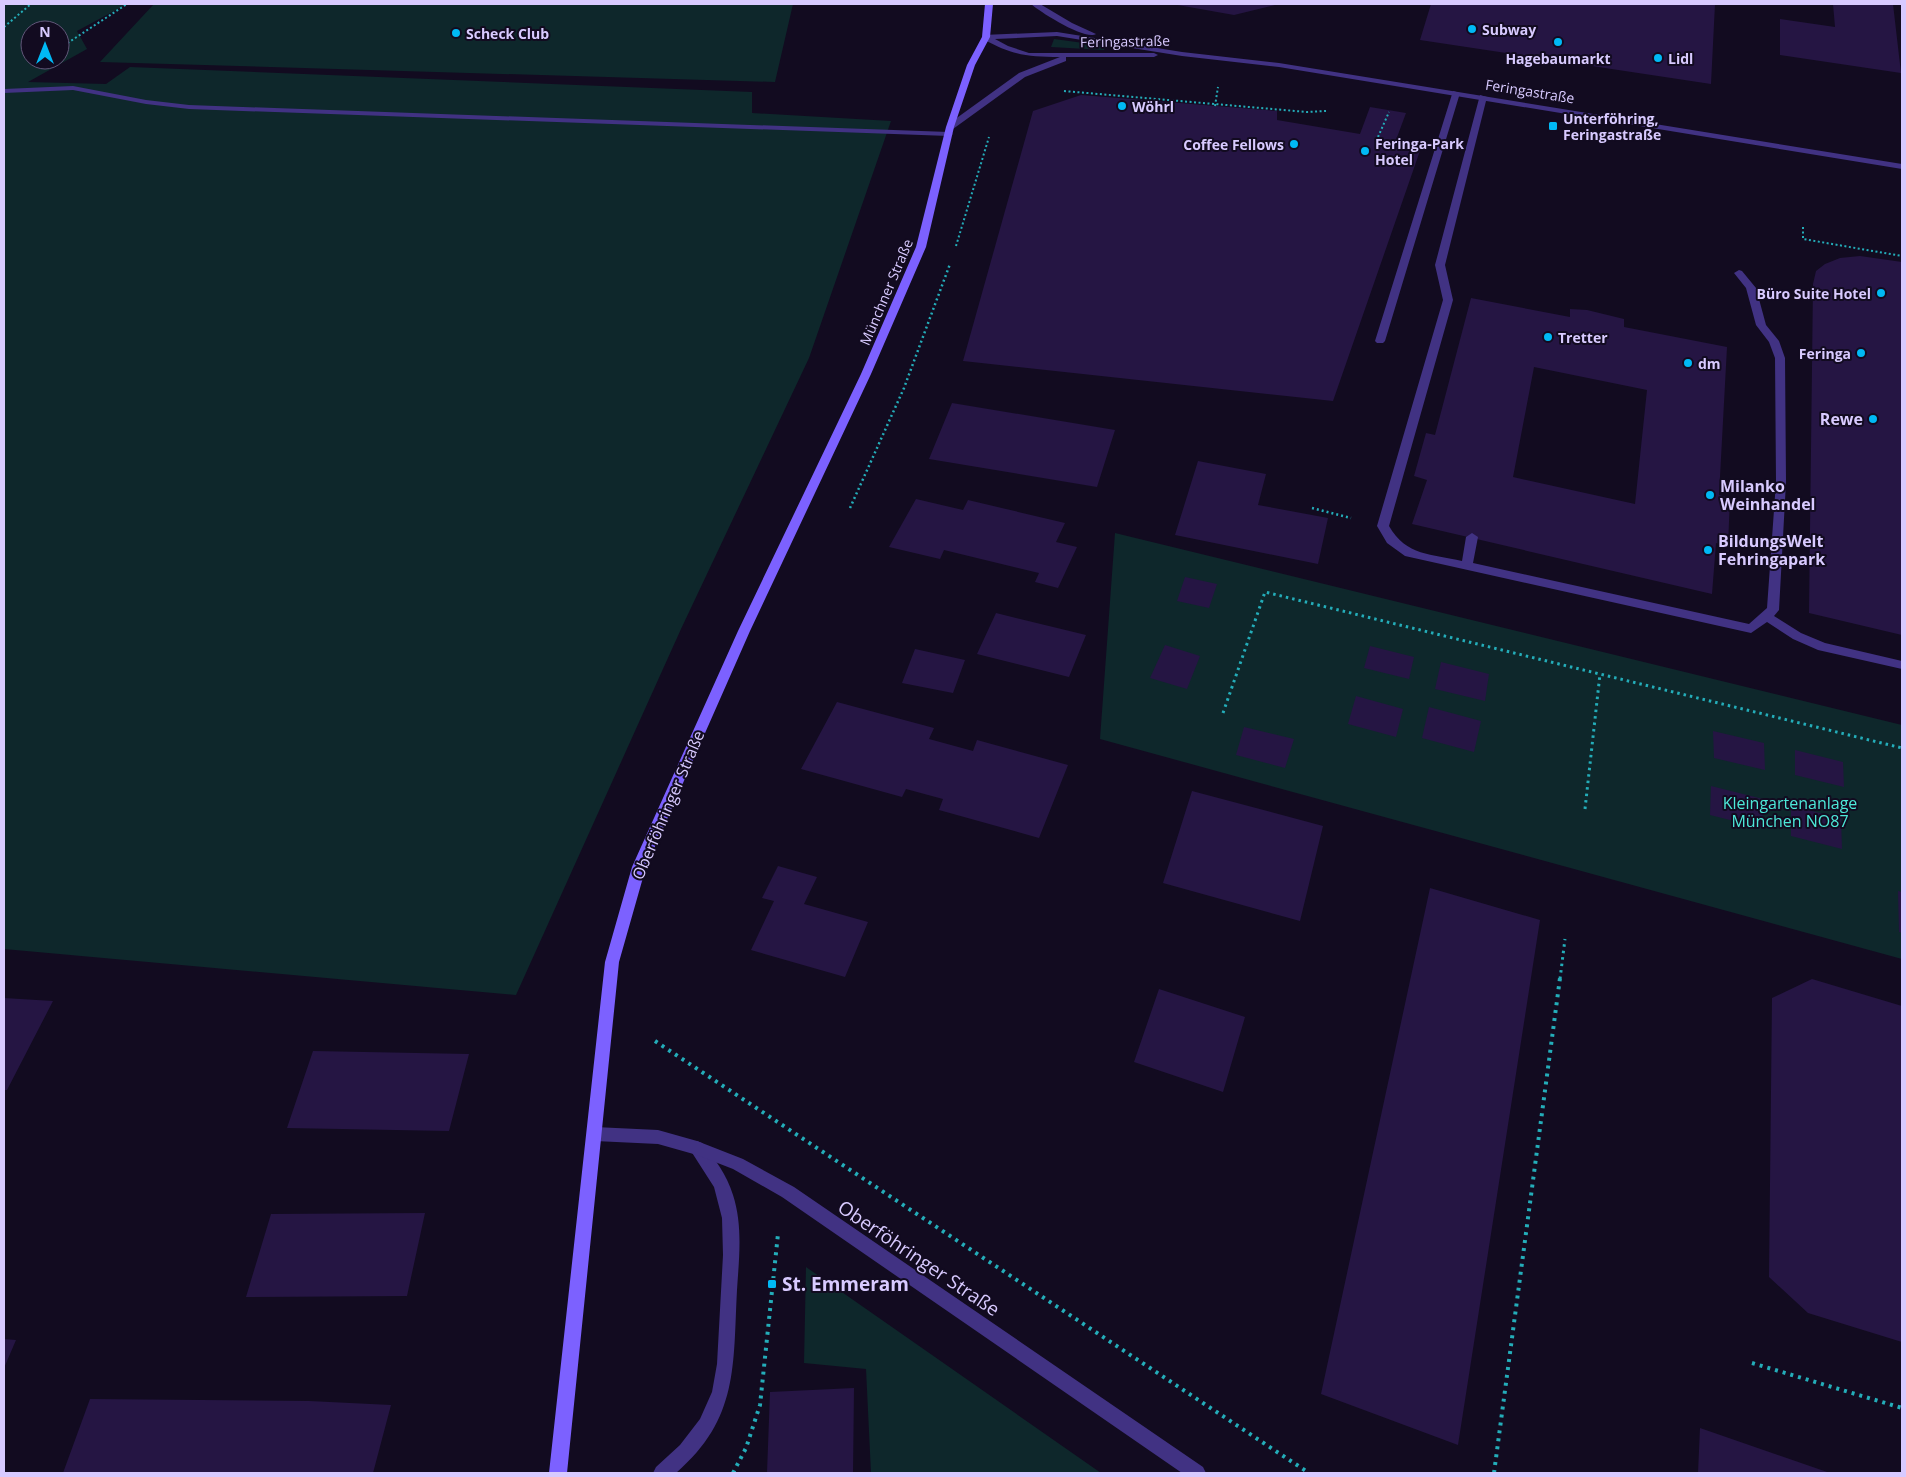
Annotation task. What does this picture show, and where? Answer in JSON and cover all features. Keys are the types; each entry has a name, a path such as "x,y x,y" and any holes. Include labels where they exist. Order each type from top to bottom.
{"main road":[{"name":"Münchner Straße","path":"809,496 866,374 921,247 949,130 971,65 986,37 989,4"},
{"name":"Oberföhringer Straße","path":"558,1473 612,962 639,867 740,640 809,496"}],"street":[{"name":"Feringastraße","path":"1035,4 1069,25 1115,43"},
{"name":"Feringastraße","path":"986,37 1057,34 1182,54 1279,65 1902,167"},
{"name":"Feringastraße","path":"986,37 1006,48 1029,55 1182,54"},
{"name":"Feringastraße","path":"949,130 1022,75 1068,56"},
{"path":"4,91 72,88 146,102 189,107 949,130"},
{"path":"1380,341 1456,93"},
{"path":"1483,97 1440,265 1448,300 1383,526 1391,540 1405,552 1751,629 1773,610 1781,482 1780,358 1774,342 1761,325 1751,288 1739,273"},
{"path":"1467,567 1472,538"},
{"path":"1766,616 1797,636 1822,646 1902,665"},
{"name":"Oberföhringer Straße","path":"595,1134 658,1137 697,1148 738,1164 788,1192 1198,1473"},
{"path":"662,1473 680,1459 705,1430 716,1406 723,1376 728,1328 731,1224 721,1186 714,1170 697,1148"}],"path":[{"path":"4,27 32,4"},
{"path":"70,41 127,4"},
{"path":"1058,91 1307,112 1326,111"},
{"path":"1378,137 1382,128"},
{"path":"1803,227 1803,239 1902,256"},
{"path":"1312,508 1383,526"},
{"path":"1223,713 1265,592 1902,748"},
{"path":"1585,809 1600,674"},
{"path":"1494,1473 1565,939"},
{"path":"655,1041 1309,1473"},
{"path":"1752,1363 1902,1408"}],"green space":[{"path":"4,4 127,4 77,31 87,49 70,59 70,20 20,20 20,70 49,70 28,82 106,84 130,67 752,92 752,113 891,121 809,358 681,629 516,995 4,949"},
{"name":"Scheck Club","path":"154,4 793,4 775,82 100,62"},
{"path":"1054,39 1106,46 1104,50 1051,47"},
{"name":"Kleingartenanlage München NO87","path":"1115,533 1902,725 1902,959 1100,739"},
{"path":"806,1267 1101,1473 871,1473 866,1369 804,1363"}],"building":[{"path":"1172,4 1279,4 1234,15"},
{"path":"1431,4 1715,4 1711,84 1420,40"},
{"path":"1833,4 1893,4 1901,73 1780,55 1780,19 1835,27"},
{"path":"1081,95 1277,111 1277,120 1360,134 1370,107 1406,113 1396,140 1422,145 1333,401 963,361 1033,111"},
{"path":"1860,256 1902,262 1902,635 1809,613 1813,284 1816,271 1825,264 1840,258"},
{"path":"1471,298 1570,317 1570,309 1587,310 1624,319 1624,327 1727,347 1719,495 1730,498 1728,546 1716,543 1712,594 1412,524 1427,480 1414,476 1426,433 1435,435","holes":["1534,367 1647,390 1635,504 1513,477"]},
{"path":"952,403 1115,430 1097,487 929,459"},
{"path":"1198,461 1266,474 1258,505 1328,518 1318,564 1175,535"},
{"path":"916,499 963,510 968,500 1065,523 1056,542 1077,547 1058,588 1035,582 1039,573 944,550 940,559 889,547"},
{"path":"1185,577 1217,584 1209,608 1177,601"},
{"path":"996,613 1086,635 1069,677 977,654"},
{"path":"1165,645 1200,656 1187,689 1150,678"},
{"path":"1370,646 1414,657 1409,679 1364,668"},
{"path":"915,649 965,660 953,693 902,683"},
{"path":"1441,662 1489,674 1485,701 1435,689"},
{"path":"1356,696 1403,709 1396,737 1348,724"},
{"path":"837,702 934,728 929,739 973,751 977,740 1068,765 1039,838 939,810 943,799 906,789 902,797 801,769"},
{"path":"1429,707 1481,721 1474,752 1422,738"},
{"path":"1244,727 1294,739 1285,768 1236,755"},
{"path":"1713,731 1764,743 1765,770 1714,758"},
{"path":"1795,750 1843,762 1844,787 1795,775"},
{"path":"1711,786 1763,799 1762,828 1710,815"},
{"path":"1192,791 1323,826 1300,921 1163,883"},
{"path":"1791,806 1841,818 1842,849 1791,836"},
{"path":"778,866 817,877 804,904 868,922 845,977 751,950 774,901 762,898"},
{"path":"1430,888 1540,920 1458,1445 1321,1394"},
{"path":"1898,891 1902,892 1902,933 1899,932"},
{"path":"1812,979 1902,1006 1902,1342 1808,1313 1769,1277 1772,998"},
{"path":"1159,989 1245,1017 1223,1092 1134,1062"},
{"path":"4,998 53,1001 7,1090 4,1090"},
{"path":"313,1051 469,1054 449,1131 287,1128"},
{"path":"425,1213 407,1296 246,1297 271,1214"},
{"path":"4,1339 16,1340 4,1368"},
{"path":"854,1388 853,1473 767,1473 770,1392"},
{"path":"90,1399 309,1401 391,1405 373,1473 63,1473"},
{"path":"1700,1428 1830,1473 1698,1473"}],"place":[{"name":"Subway","path":"1472,29"},
{"name":"Scheck Club","path":"456,33"},
{"name":"Hagebaumarkt","path":"1558,42"},
{"name":"Lidl","path":"1658,58"},
{"name":"Wöhrl","path":"1122,106"},
{"name":"Unterföhring, Feringastraße","path":"1553,126"},
{"name":"Coffee Fellows","path":"1294,144"},
{"name":"Feringa-Park Hotel","path":"1365,151"},
{"name":"Büro Suite Hotel","path":"1881,293"},
{"name":"Tretter","path":"1548,337"},
{"name":"Feringa","path":"1861,353"},
{"name":"dm","path":"1688,363"},
{"name":"Rewe","path":"1873,419"},
{"name":"Milanko Weinhandel","path":"1710,495"},
{"name":"BildungsWelt Fehringapark","path":"1708,550"},
{"name":"St. Emmeram","path":"772,1284"}]}
